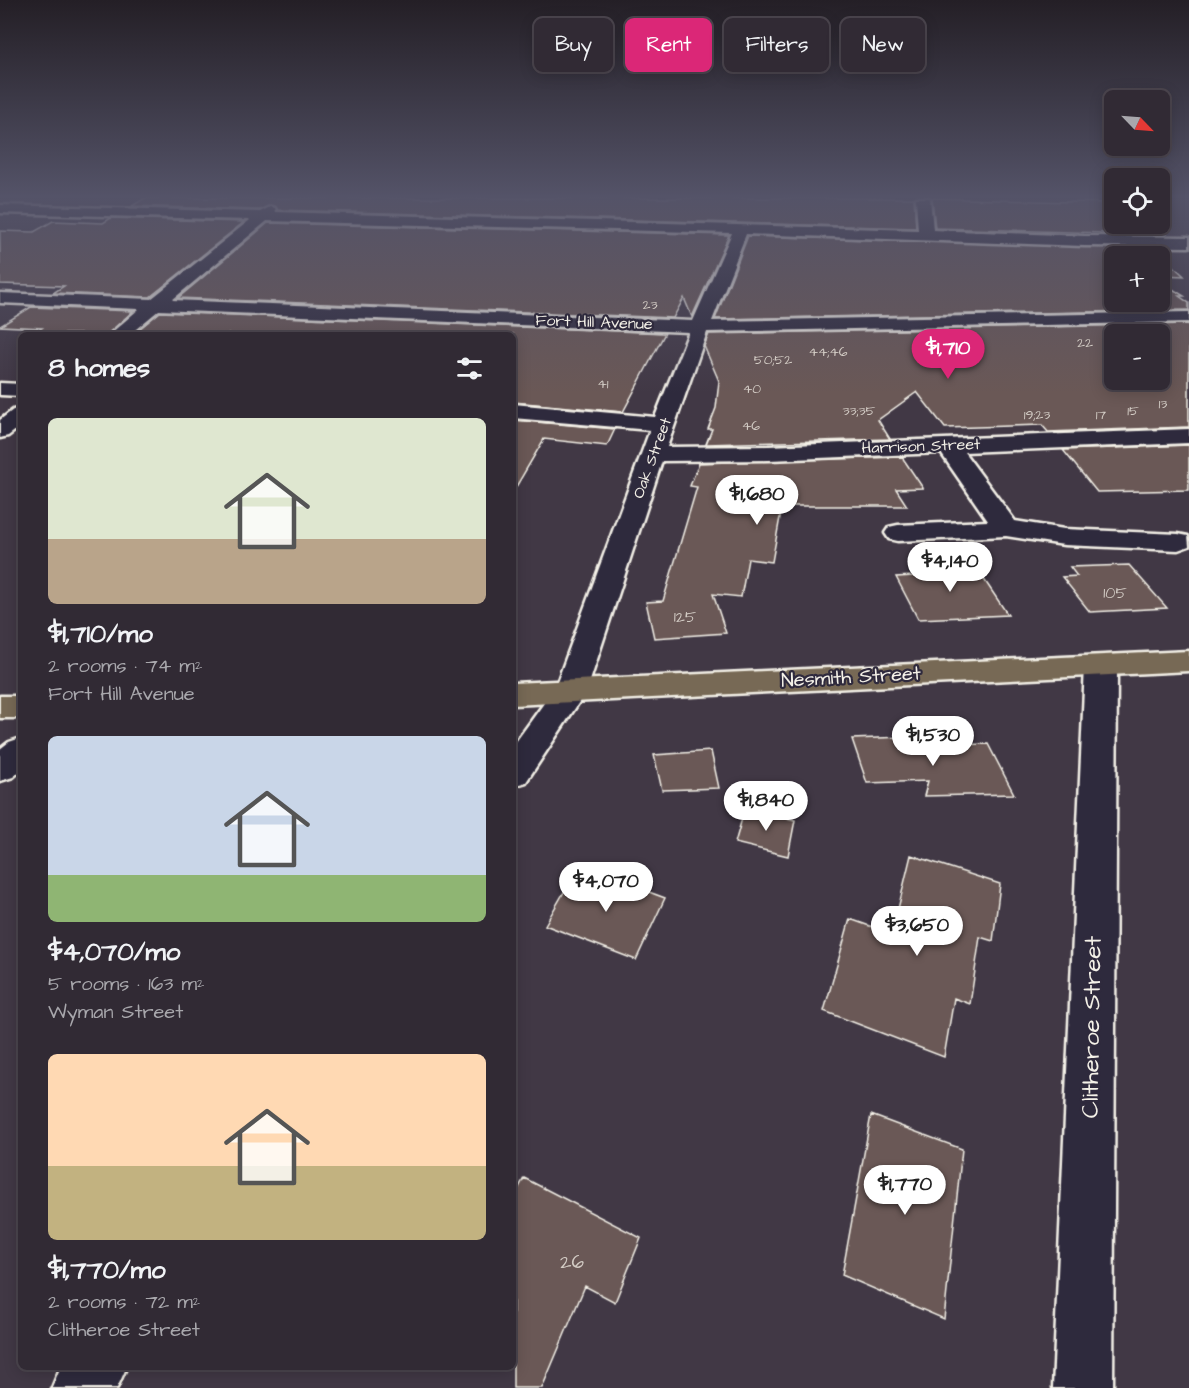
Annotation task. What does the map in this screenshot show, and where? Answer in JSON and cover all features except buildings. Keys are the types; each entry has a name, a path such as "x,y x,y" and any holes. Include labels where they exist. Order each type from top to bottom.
{"main road":[{"name":"Nesmith Street","path":"516,694 1189,661"},
{"path":"0,707 18,707"}],"street":[{"path":"121,332 206,263"},
{"name":"Oak Street","path":"516,769 571,690 653,454 700,327 727,263"},
{"name":"Fort Hill Avenue","path":"0,298 700,327 1189,317"},
{"path":"0,389 18,390"},
{"path":"516,411 664,425"},
{"path":"0,431 18,417"},
{"name":"Harrison Street","path":"653,454 769,453 1189,436"},
{"path":"947,445 1006,528"},
{"path":"898,533 1006,528 1075,538 1178,542"},
{"name":"Clitheroe Street","path":"1083,1388 1101,666"},
{"path":"0,768 18,753"},
{"path":"82,1388 94,1370"}]}
